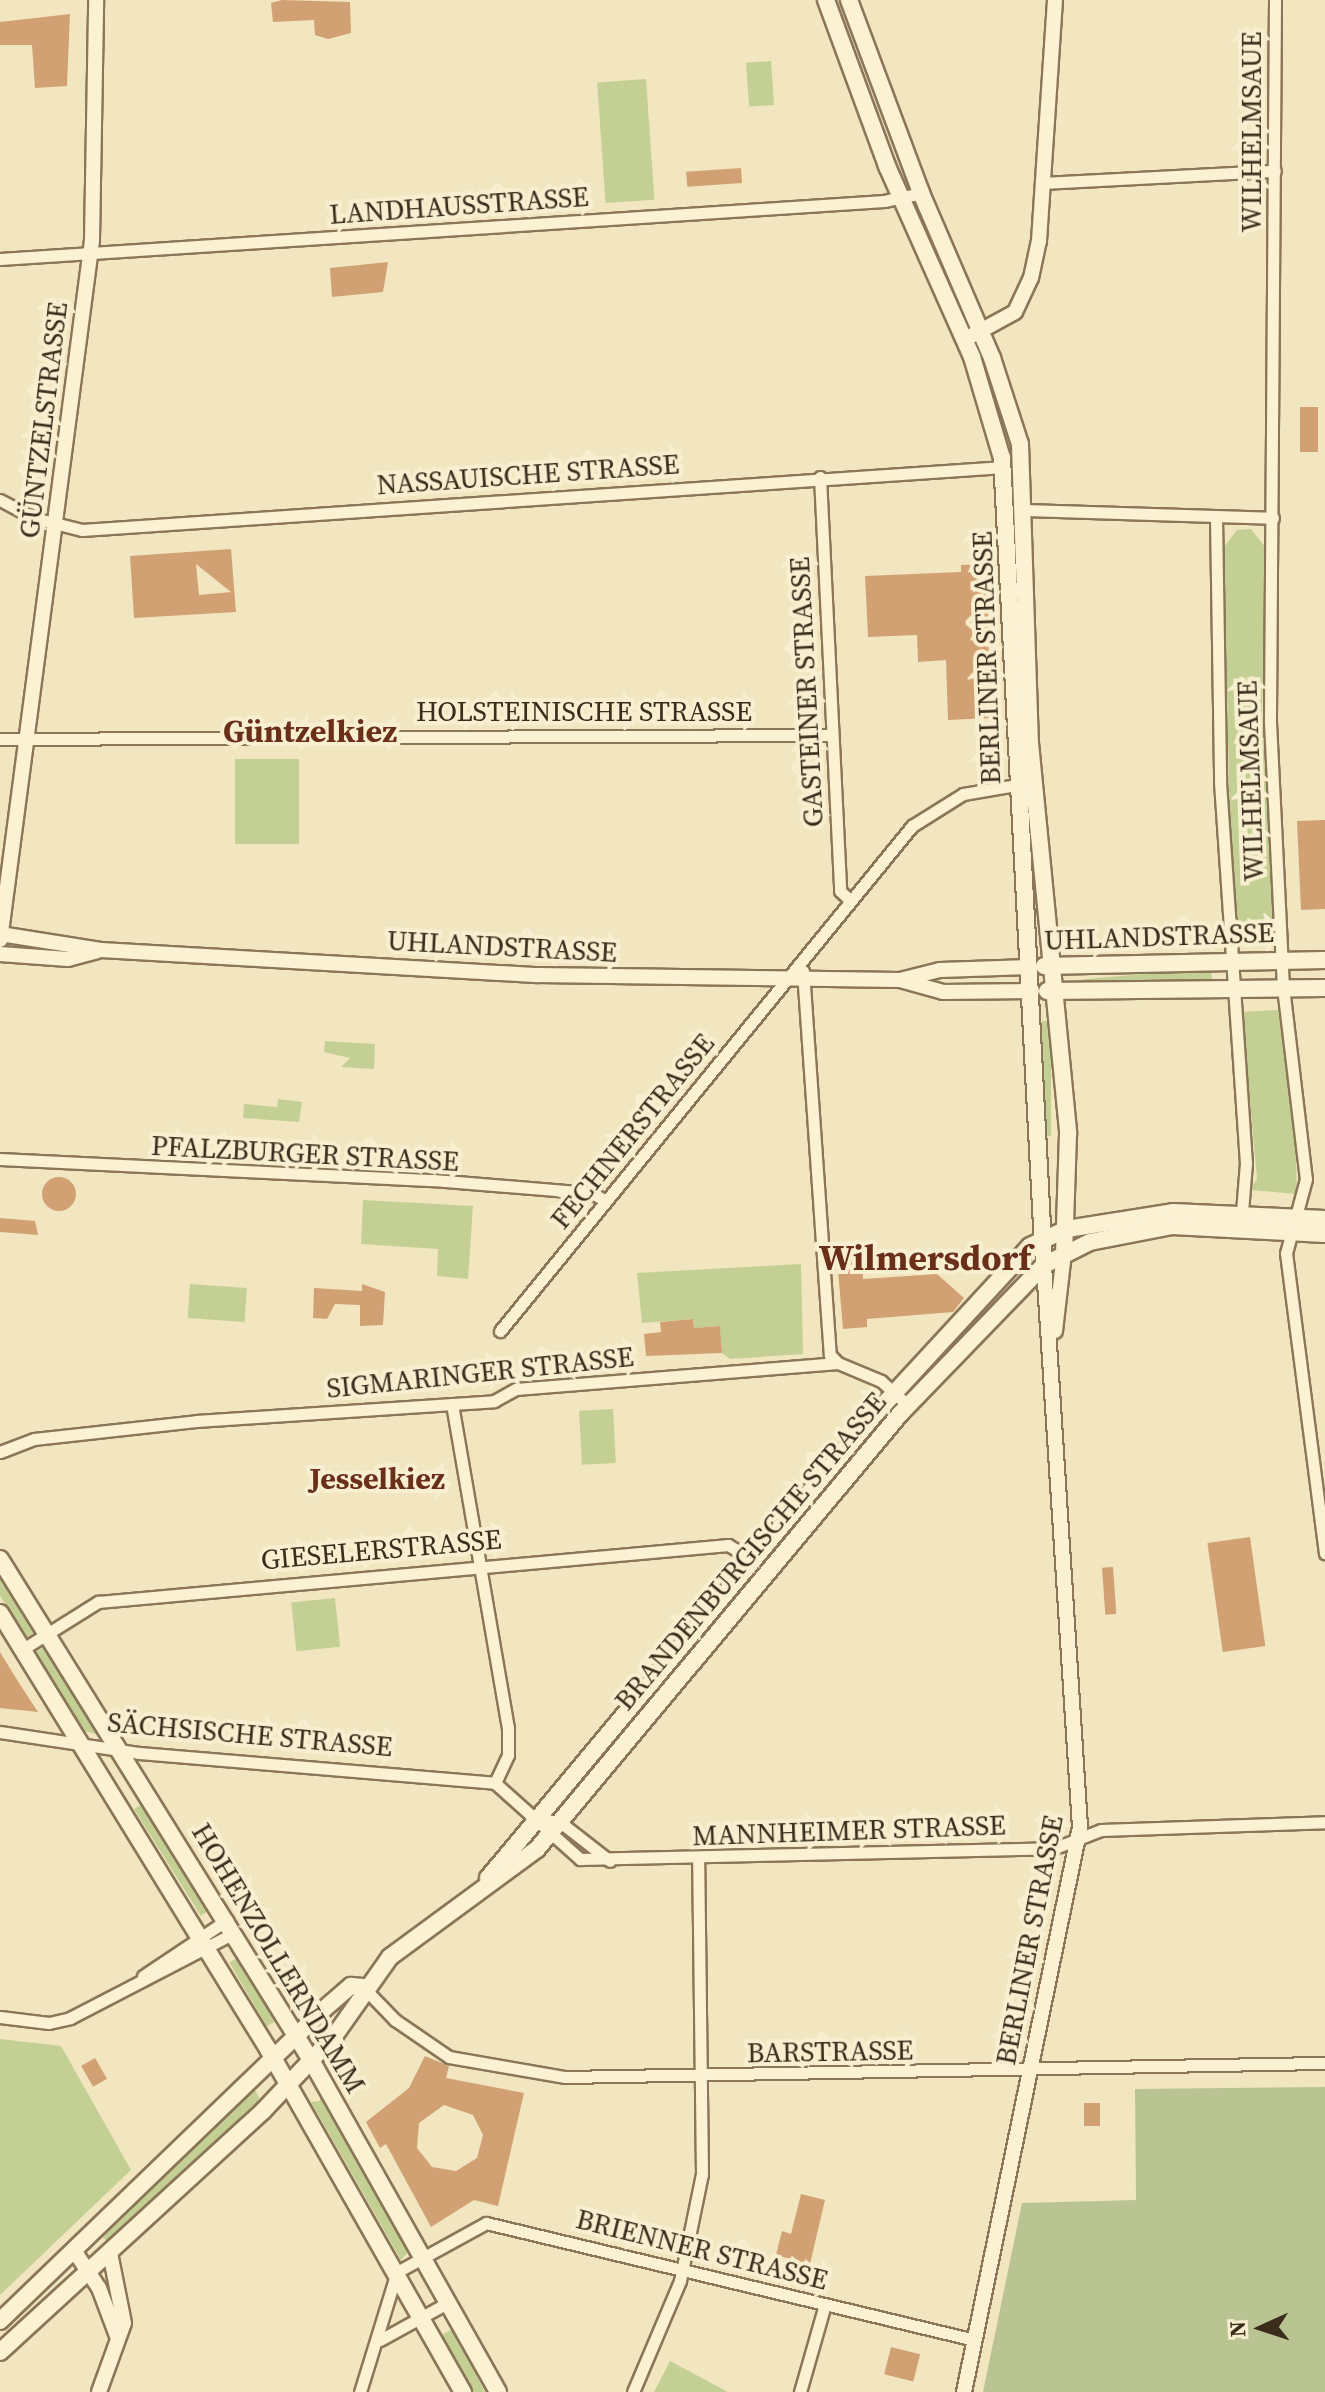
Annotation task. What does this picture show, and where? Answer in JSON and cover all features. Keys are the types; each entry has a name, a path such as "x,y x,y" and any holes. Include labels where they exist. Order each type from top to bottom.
{"main road":[{"name":"BERLINER STRASSE","path":"826,0 901,198 965,338 1004,467 1017,785 1032,991 1044,1265"},
{"name":"BERLINER STRASSE","path":"849,0 921,193 982,332 1020,444 1030,743 1068,1134 1064,1253"},
{"name":"UHLANDSTRASSE","path":"1030,967 1229,959 1325,960"},
{"name":"UHLANDSTRASSE","path":"1032,991 1325,988"},
{"path":"1043,1237 1138,1215 1242,1212 1294,1222 1325,1234"},
{"path":"1294,1222 1325,1219"},
{"name":"BRANDENBURGISCHE STRASSE","path":"363,1987 407,1943 482,1886 517,1868 548,1837 908,1405 1044,1265 1064,1253 1172,1226 1294,1222"},
{"name":"BRANDENBURGISCHE STRASSE","path":"482,1886 894,1392 1018,1257 1043,1237"},
{"name":"HOHENZOLLERNDAMM","path":"0,1559 119,1746 311,2060 498,2392"},
{"name":"HOHENZOLLERNDAMM","path":"0,1613 289,2084 463,2392"},
{"path":"0,2321 351,1986 363,1987 362,2002 289,2084 0,2352"}],"street":[{"name":"GÜNTZELSTRASSE","path":"0,936 90,253 96,0"},
{"path":"965,338 1009,317 1027,292 1043,183 1055,0"},
{"name":"WILHELMSAUE","path":"1275,0 1270,722 1283,987 1306,1179 1294,1222 1288,1282 1325,1553"},
{"path":"1043,183 1275,171"},
{"name":"LANDHAUSSTRASSE","path":"0,259 901,198 921,193"},
{"name":"NASSAUISCHE STRASSE","path":"55,526 83,530 820,477 1004,467"},
{"name":"GASTEINER STRASSE","path":"820,477 840,891 850,900"},
{"path":"0,500 55,526"},
{"path":"1023,510 1273,518"},
{"name":"WILHELMSAUE","path":"1216,517 1229,959 1246,1163 1242,1212"},
{"name":"HOLSTEINISCHE STRASSE","path":"0,739 832,735"},
{"name":"FECHNERSTRASSE","path":"500,1331 912,826 943,804 1017,785"},
{"name":"UHLANDSTRASSE","path":"0,936 101,950 617,979 900,980 940,970 1030,967"},
{"name":"UHLANDSTRASSE","path":"0,954 68,959 101,950"},
{"path":"802,960 830,1355 838,1363 894,1392 908,1405"},
{"name":"UHLANDSTRASSE","path":"900,980 943,992 1032,991"},
{"name":"PFALZBURGER STRASSE","path":"0,1159 433,1180 592,1193 606,1201"},
{"name":"BERLINER STRASSE","path":"1052,1347 1064,1253"},
{"name":"BERLINER STRASSE","path":"964,2392 1079,1839 1052,1347 1044,1265"},
{"name":"SIGMARINGER STRASSE","path":"0,1452 34,1439 196,1421 494,1401 516,1389 838,1363"},
{"path":"452,1404 508,1728 508,1755 495,1783"},
{"name":"GIESELERSTRASSE","path":"23,1649 98,1602 478,1564 728,1545 752,1559"},
{"name":"SÄCHSISCHE STRASSE","path":"0,1732 119,1746 139,1753 495,1783"},
{"name":"MANNHEIMER STRASSE","path":"495,1783 536,1819 548,1837 580,1859 610,1861 1055,1848 1101,1830 1325,1822"},
{"path":"536,1819 560,1822 610,1861"},
{"path":"633,2392 683,2269 702,2174 705,2078 698,1859"},
{"path":"0,2017 60,2021 137,1981 230,1926"},
{"name":"BARSTRASSE","path":"363,1987 428,2046 483,2067 565,2077 705,2078 1032,2067 1325,2063"},
{"name":"BRIENNER STRASSE","path":"397,2272 470,2227 500,2223 975,2340"},
{"path":"75,2252 90,2271 117,2336"},
{"path":"99,2392 124,2309 110,2253"},
{"path":"360,2392 380,2340 397,2272"},
{"path":"380,2340 449,2302"},
{"path":"800,2392 825,2304"}],"green space":[{"path":"771,61 774,105 749,107 746,63"},
{"path":"646,79 654,200 606,203 597,82"},
{"path":"1251,529 1266,548 1262,718 1275,934 1232,936 1224,547 1237,530"},
{"path":"235,759 299,759 299,844 235,844"},
{"path":"1211,968 1212,980 1085,991 1083,979"},
{"path":"1278,1010 1295,1129 1297,1194 1250,1190 1257,1179 1242,1012"},
{"path":"1042,1021 1051,1021 1051,1136 1042,1136"},
{"path":"325,1041 375,1044 374,1069 341,1067 350,1058 324,1052"},
{"path":"278,1099 302,1102 299,1122 243,1118 244,1104 277,1107"},
{"path":"363,1200 473,1206 468,1279 437,1276 438,1249 361,1244"},
{"path":"801,1264 803,1354 730,1359 722,1353 720,1326 694,1328 693,1319 642,1323 637,1273"},
{"path":"190,1284 247,1288 244,1322 188,1318"},
{"path":"613,1409 616,1463 582,1465 579,1411"},
{"path":"0,1573 36,1631 27,1637 0,1596"},
{"path":"335,1598 340,1647 296,1651 291,1603"},
{"path":"46,1646 96,1734 85,1731 35,1653"},
{"path":"145,1802 212,1909 201,1916 134,1809"},
{"path":"239,1957 276,2021 266,2027 229,1962"},
{"path":"0,2039 61,2046 131,2170 0,2295"},
{"path":"1325,2087 1325,2392 983,2392 1022,2203 1136,2200 1135,2089"},
{"path":"254,2088 260,2099 107,2242 103,2237"},
{"path":"321,2094 409,2251 401,2260 311,2102 320,2101"},
{"path":"452,2329 485,2392 470,2392 440,2336"},
{"path":"670,2361 728,2392 654,2392"}],"building":[{"path":"282,0 350,2 351,33 328,39 315,35 314,20 273,22 271,3"},
{"path":"70,14 67,86 35,88 32,45 0,45 0,22"},
{"path":"741,168 742,183 687,187 686,172"},
{"path":"388,262 383,292 332,297 330,268"},
{"path":"1300,407 1318,407 1318,452 1300,452"},
{"path":"231,549 236,612 134,618 130,556","holes":["196,564 231,592 199,595"]},
{"path":"987,564 990,718 948,720 946,660 918,662 917,635 868,637 865,576 961,572 961,565"},
{"path":"1325,820 1325,909 1301,910 1297,821"},
{"path":"59,1177 71,1182 76,1194 71,1206 59,1211 47,1206 42,1194 47,1182"},
{"path":"0,1218 35,1221 38,1235 0,1232"},
{"path":"862,1257 863,1279 937,1274 964,1298 953,1312 867,1319 867,1327 843,1329 837,1259"},
{"path":"362,1284 385,1292 383,1325 360,1326 360,1305 335,1304 327,1319 313,1318 314,1288 362,1291"},
{"path":"693,1319 694,1328 720,1326 722,1353 646,1356 644,1334 661,1332 660,1322"},
{"path":"1250,1537 1265,1646 1223,1652 1207,1543"},
{"path":"1113,1567 1116,1614 1105,1615 1102,1568"},
{"path":"0,1652 19,1683 38,1712 0,1708"},
{"path":"425,2056 449,2066 446,2078 524,2093 498,2206 474,2200 431,2227 386,2144 380,2148 366,2122 409,2088","holes":["444,2105 473,2115 483,2135 477,2158 456,2171 432,2167 417,2148 419,2123"]},
{"path":"95,2058 107,2079 93,2087 81,2066"},
{"path":"1084,2103 1100,2103 1100,2126 1084,2126"},
{"path":"801,2194 825,2200 810,2264 776,2255 782,2231 791,2234"},
{"path":"891,2347 920,2354 913,2381 884,2374"}],"district":[{"name":"Güntzelkiez","path":"310,731"},
{"name":"Wilmersdorf","path":"925,1258"},
{"name":"Jesselkiez","path":"377,1479"}]}
